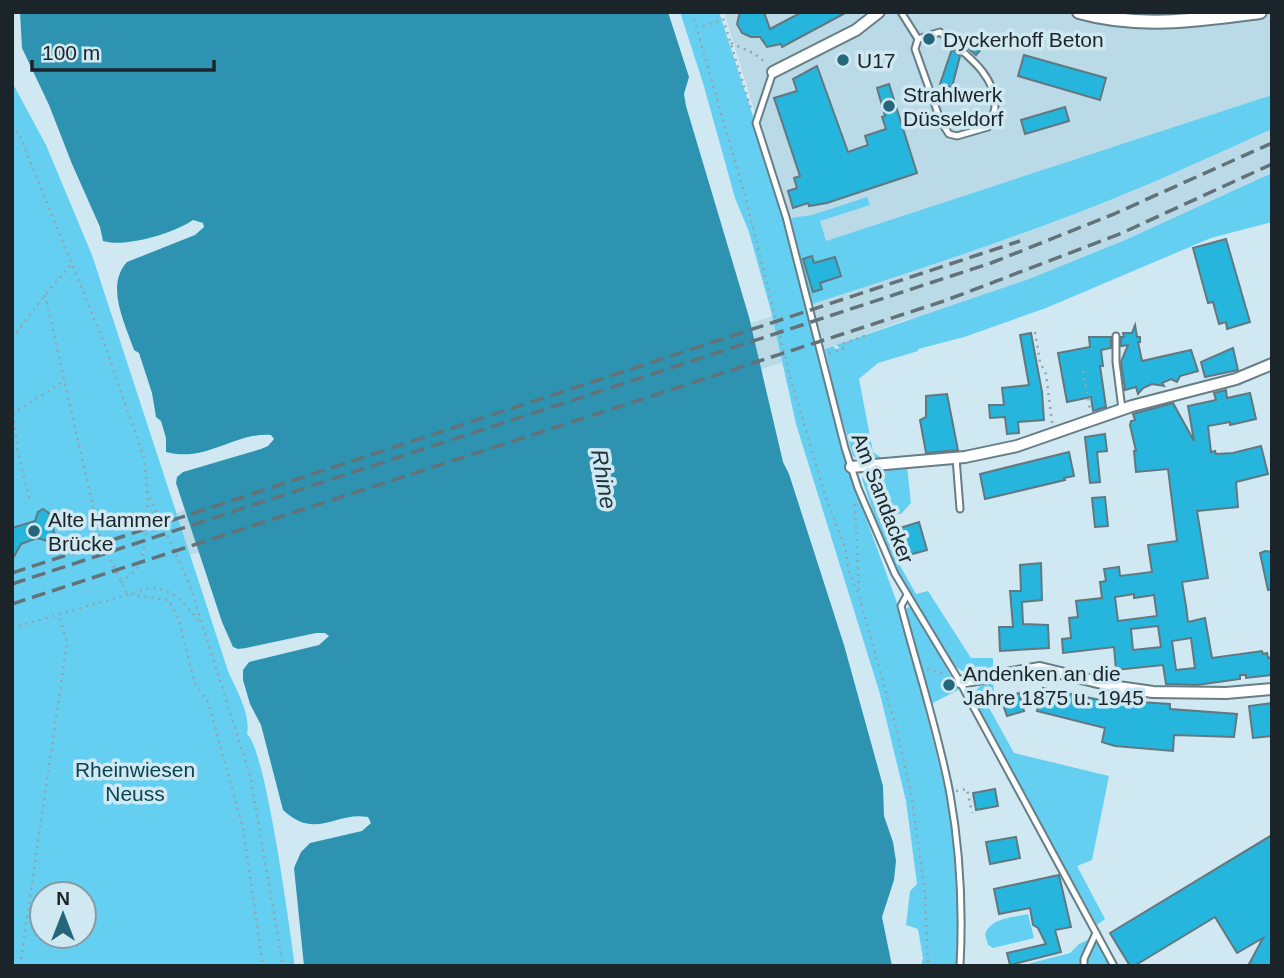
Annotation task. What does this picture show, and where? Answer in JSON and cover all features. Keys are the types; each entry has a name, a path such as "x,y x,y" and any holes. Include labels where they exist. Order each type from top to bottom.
{"street":[{"path":"773,72 856,30 878,12"},
{"path":"1079,12 1121,21 1165,23 1260,12"},
{"path":"851,467 956,458 1017,446 1122,409 1236,379 1272,364"},
{"path":"957,679 1040,668 1118,687 1153,692 1226,693 1272,689"}],"lane":[{"path":"901,12 918,39 915,49 941,122 949,134 957,136 988,127 995,108 993,88 982,71 940,32 918,39"},
{"path":"756,123 773,72"},
{"name":"Am Sandacker","path":"756,123 786,217 851,467 886,557 957,679 1114,966"},
{"path":"1116,336 1116,362 1122,409"},
{"path":"956,458 960,509"},
{"path":"907,595 901,606 949,792 961,884 960,966"},
{"path":"1084,966 1084,959 1096,933"}],"path":[{"path":"692,12 745,196 790,376 825,495 845,547 849,572 859,596 898,731 911,793 925,893 928,966"},
{"path":"721,12 756,123"},
{"path":"703,26 718,21"},
{"path":"731,43 755,54 773,72"},
{"path":"12,125 20,136 104,343 144,458 147,533 137,569 120,583"},
{"path":"12,338 72,264"},
{"path":"45,295 100,538 127,594 168,600 178,617 195,684 208,702 243,828 262,966"},
{"path":"1035,332 1040,362 1046,374 1053,434"},
{"path":"822,355 843,349 842,344 865,336"},
{"path":"1083,371 1092,420"},
{"path":"13,414 66,380"},
{"path":"12,400 18,453 30,502"},
{"path":"858,488 855,493 855,518 859,596"},
{"path":"147,491 189,583 250,775 283,966"},
{"path":"12,628 127,594 163,588 174,593 202,624"},
{"path":"20,966 67,643 59,614"},
{"path":"917,666 957,679"},
{"path":"949,792 967,789 972,813"}],"shaded area":[{"path":"724,12 1272,12 1272,98 798,252"},
{"path":"1272,129 1272,173 1125,240 1029,279 926,316 908,319 836,345 163,564 12,567 991,244 1109,200"}],"green space":[{"path":"680,12 719,12 786,217 841,450 896,600 951,812 958,918 956,966 921,966 923,958 918,929 906,925 910,891 917,884 906,801 880,694 796,424 771,311 749,232 735,198"},
{"name":"Rheinwiesen Neuss","path":"12,82 46,145 92,255 228,671 245,710 247,734 262,772 269,805 295,966 12,966"},
{"path":"1272,95 1272,129 1151,183 1073,214 962,255 812,304 791,218 812,215 867,197 870,205 820,221 826,241"},
{"path":"1272,173 1272,222 1211,238 1046,308 878,363 859,379 873,452 886,461 860,461 853,456 825,349 834,346 835,349 840,348 836,345 1029,279 1125,240"},
{"path":"907,466 911,503 901,514 885,521 898,562 916,594 928,591 971,658 993,658 993,671 969,673 955,666 888,555 862,479 870,470 876,468"},
{"path":"908,607 914,609 958,690 931,704 906,610"},
{"path":"993,682 994,692 982,695 1014,753 1109,776 1092,860 1077,866 1105,919 1097,925 976,705 975,692 980,686"},
{"path":"1028,914 1034,938 993,948 988,945 985,934 992,924"},
{"path":"1094,937 1110,966 1020,966 1070,953 1079,944"}],"water":[{"name":"Rhine","path":"20,12 668,12 689,77 684,94 686,106 749,317 783,462 844,645 883,786 884,816 896,861 894,880 882,917 892,966 304,966 294,868 301,852 310,843 362,831 371,823 368,817 357,816 326,823 306,823 283,810 261,725 250,704 243,680 243,670 249,662 319,645 329,636 316,633 246,648 233,647 222,622 176,483 177,477 183,472 261,449 274,439 271,435 258,435 194,454 166,452 166,438 161,421 156,417 152,393 139,353 134,350 122,317 117,293 118,282 127,262 195,235 204,227 203,223 193,220 162,234 136,241 103,241 100,227 49,105 22,48"}],"building":[{"path":"740,12 764,12 770,29 802,12 847,12 782,47 781,44 767,47 760,37 742,33 737,24"},
{"path":"975,41 984,46 976,55 969,49"},
{"path":"952,49 960,56 952,87 940,84"},
{"path":"1024,55 1106,78 1100,100 1018,76"},
{"path":"817,66 848,152 868,145 865,136 886,129 877,88 889,84 917,173 827,203 809,206 808,203 793,208 788,191 797,188 794,178 800,176 774,98 797,91 793,79"},
{"path":"1065,107 1069,121 1025,134 1021,120"},
{"path":"1226,239 1250,322 1227,329 1226,322 1219,324 1213,302 1208,303 1193,248"},
{"path":"812,256 814,263 835,257 841,276 820,283 822,289 813,292 803,259"},
{"path":"1135,325 1137,337 1140,337 1138,342 1142,361 1191,350 1198,371 1180,376 1177,382 1171,379 1162,383 1164,386 1152,384 1138,394 1136,387 1125,390 1121,362 1128,345 1121,346 1121,337 1124,337 1123,333 1132,333"},
{"path":"1031,333 1042,392 1044,420 1018,422 1019,433 1007,434 1005,417 990,418 989,405 1004,405 1002,388 1029,385 1020,335"},
{"path":"1089,337 1111,337 1111,348 1101,350 1103,366 1100,366 1106,407 1093,411 1091,397 1067,402 1058,353 1090,347"},
{"path":"1233,348 1238,370 1205,377 1201,362"},
{"path":"1226,390 1227,398 1250,393 1256,419 1230,425 1230,422 1208,426 1211,452 1233,453 1261,446 1268,474 1236,482 1238,507 1197,511 1208,578 1182,582 1188,622 1205,618 1212,658 1262,651 1263,654 1267,653 1268,658 1272,657 1272,675 1246,678 1246,675 1240,675 1240,679 1197,685 1166,684 1163,665 1116,670 1114,647 1063,653 1062,639 1071,638 1069,618 1078,617 1076,601 1102,598 1100,582 1106,581 1104,569 1119,567 1120,576 1152,572 1148,545 1177,541 1168,469 1136,472 1136,451 1130,425 1131,421 1135,420 1133,414 1173,403 1194,441 1188,406 1216,400 1214,393","holes":["1134,594 1134,598 1154,595 1157,616 1118,621 1115,597","1158,626 1161,647 1133,650 1131,629","1191,638 1195,668 1176,670 1172,641"]},
{"path":"947,394 958,450 926,453 920,420 926,417 926,396"},
{"path":"1105,434 1107,451 1097,452 1100,482 1090,483 1085,437"},
{"path":"1069,452 1074,476 985,499 980,474"},
{"path":"1105,497 1108,526 1095,527 1092,498"},
{"name":"Alte Hammer Brücke","path":"43,509 49,513 56,539 51,542 37,538 21,544 12,560 12,528 35,521 38,512"},
{"path":"919,522 927,550 909,555 900,528"},
{"path":"1272,552 1272,589 1268,590 1260,553"},
{"path":"1041,563 1042,600 1022,602 1023,624 1048,625 1049,648 1000,651 999,627 1013,627 1010,591 1021,591 1020,565"},
{"path":"1043,688 1124,705 1125,701 1170,704 1170,709 1237,714 1234,737 1174,735 1173,751 1115,746 1102,742 1105,728 1037,711"},
{"path":"1019,693 1024,711 1007,716 1001,699"},
{"path":"1272,703 1272,736 1253,738 1249,706"},
{"path":"995,789 998,806 976,810 973,793"},
{"path":"1272,835 1272,966 1248,966 1263,938 1237,953 1215,917 1130,966 1110,933"},
{"path":"1016,837 1020,858 990,864 986,842"},
{"path":"1059,875 1071,927 1055,930 1061,952 1010,965 1007,953 1046,944 1038,928 1033,925 1030,908 999,914 994,889"}],"railway":[{"path":"12,584 991,263 1114,214 1272,143"},
{"path":"12,604 944,301 1122,233 1272,164"},
{"path":"12,573 1020,241"}],"place":[{"name":"Dyckerhoff Beton","path":"929,39"},
{"name":"U17","path":"843,60"},
{"name":"Strahlwerk Düsseldorf","path":"889,106"},
{"name":"Alte Hammer Brücke","path":"34,531"},
{"name":"Andenken an die Jahre 1875 u. 1945","path":"949,685"}]}
